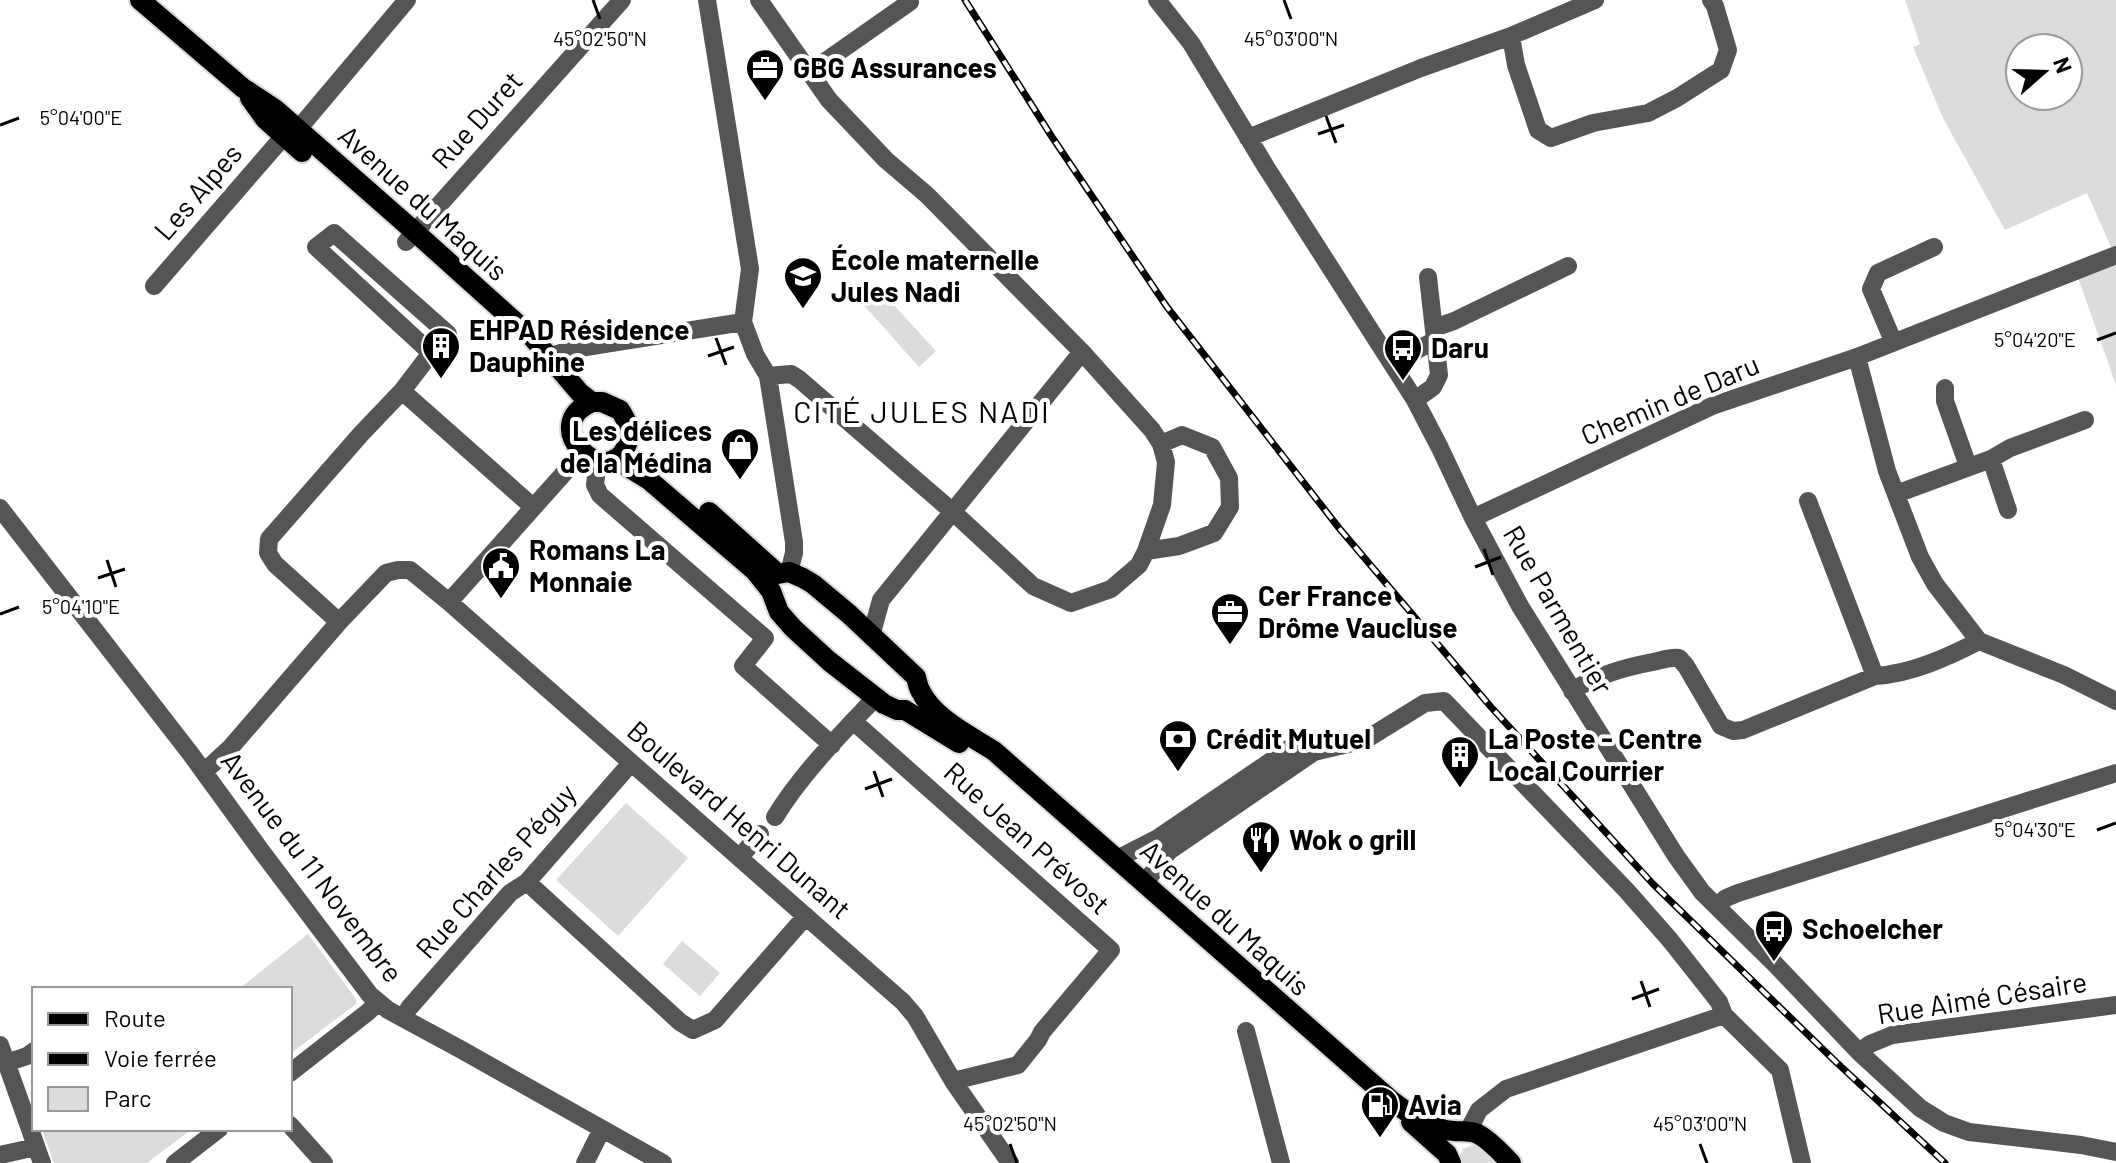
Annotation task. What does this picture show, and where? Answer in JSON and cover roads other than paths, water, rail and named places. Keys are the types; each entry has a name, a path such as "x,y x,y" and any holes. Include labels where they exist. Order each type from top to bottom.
{"main road":[{"name":"Avenue du Maquis","path":"140,0 243,88 265,119 291,132 570,384 592,402 602,402 620,410 629,429 628,441 640,458 783,574"},
{"name":"Avenue du Maquis","path":"546,360 574,418 571,425 576,446 649,480 755,571 803,578 849,614 916,677 926,700 948,721 994,751 1392,1101 1449,1159"},
{"path":"574,418 583,406 592,402"},
{"path":"598,457 625,450 628,441"},
{"name":"Avenue du Maquis","path":"783,574 779,612 829,661 891,708 905,710 995,764 1022,776"},
{"path":"905,710 914,703 920,689"},
{"name":"Avenue du Maquis","path":"1392,1101 1422,1121 1481,1136 1511,1163"},
{"name":"Avenue du Maquis","path":"1449,1159 1449,1139 1462,1131"}],"street":[{"name":"Les Alpes","path":"154,286 407,0"},
{"name":"Rue Duret","path":"410,237 622,0"},
{"path":"759,0 829,100 1082,352 1152,430 1161,444 1166,462 1162,505 1146,551 1139,565 1111,589 1071,603 1033,586 953,512 799,379 791,374 768,376"},
{"name":"Rue Parmentier","path":"1157,0 1191,43 1415,400 1520,606 1689,876 1859,1052 1920,1108 1944,1123 1969,1132 2116,1152"},
{"path":"1248,138 1421,68 1511,36 1595,0"},
{"path":"1511,36 1516,65 1538,130 1551,138 1593,123 1648,113 1721,70 1728,50 1711,0"},
{"path":"706,1 750,269 743,322 755,354 768,376 794,542 783,574"},
{"path":"810,72 910,2"},
{"path":"204,772 231,747 339,622 275,564 268,553 269,539 402,391 448,334 334,233 316,247 431,353"},
{"path":"1893,341 1871,289 1878,273 1934,247"},
{"name":"Chemin de Daru","path":"1473,518 1712,406 1857,357 2116,255"},
{"path":"1392,364 1454,321 1568,266"},
{"path":"1415,400 1433,387 1439,375 1428,277"},
{"path":"546,360 573,349 743,322"},
{"path":"871,636 881,600 1082,352"},
{"path":"1857,357 1887,471 1920,557 1935,584 1979,641 2064,675 2116,701"},
{"path":"1945,388 1945,401 1968,466"},
{"path":"402,391 533,507"},
{"path":"1896,494 2085,420"},
{"path":"1146,551 1179,546 1214,533 1230,507 1229,478 1212,447 1182,435 1161,444"},
{"path":"449,602 533,507 598,457"},
{"path":"598,457 595,485 600,495 765,638 743,666 832,745"},
{"path":"1991,459 2008,510"},
{"path":"1808,501 1875,676"},
{"name":"Avenue du 11 Novembre","path":"0,508 204,772 370,995 388,1010 663,1163"},
{"name":"Boulevard Henri Dunant","path":"339,622 386,573 410,570 903,1002 1010,1163"},
{"path":"849,614 881,600"},
{"path":"1572,691 1637,664 1669,657 1679,658 1721,726 1733,731 1743,730 1875,676 1895,675 1979,641"},
{"path":"775,817 783,803 875,698"},
{"path":"1117,859 1164,845 1314,752 1365,740 1425,703 1444,701 1636,901 1719,1002 1724,1015 1780,1070 1802,1163"},
{"name":"Rue Jean Prévost","path":"853,721 1111,950 1018,1065 953,1081"},
{"name":"Rue Charles Péguy","path":"404,1017 510,893 527,882 631,763"},
{"path":"1717,906 1738,893 2116,773"},
{"path":"740,857 760,834"},
{"path":"1144,884 1164,845"},
{"path":"527,882 680,1022 693,1030 715,1020 806,916"},
{"path":"292,1071 378,1002"},
{"name":"Rue Aimé Césaire","path":"1859,1052 1892,1035 2116,1005"},
{"path":"1462,1131 1479,1110 1506,1089 1724,1015"},
{"path":"1246,1031 1281,1163"},
{"path":"0,1155 39,1155 3,1054 27,1056 32,1052"},
{"path":"292,1127 324,1163"},
{"path":"585,1163 602,1129"},
{"path":"175,1163 216,1131"}],"railway":[{"path":"965,0 1052,137 1167,307 1339,528 1491,707 1653,884 1945,1163"}],"place":[{"name":"GBG Assurances","path":"765,102"},
{"name":"École maternelle Jules Nadi","path":"803,310"},
{"name":"EHPAD Résidence Dauphine","path":"441,380"},
{"name":"Daru","path":"1403,382"},
{"name":"Les délices de la Médina","path":"740,481"},
{"name":"Romans La Monnaie","path":"501,600"},
{"name":"Cer France Drôme Vaucluse","path":"1230,646"},
{"name":"Crédit Mutuel","path":"1178,773"},
{"name":"La Poste - Centre Local Courrier","path":"1460,789"},
{"name":"Wok o grill","path":"1261,874"},
{"name":"Schoelcher","path":"1774,963"},
{"name":"Avia","path":"1380,1139"}],"district":[{"name":"CITÉ JULES NADI","path":"922,413"}]}
